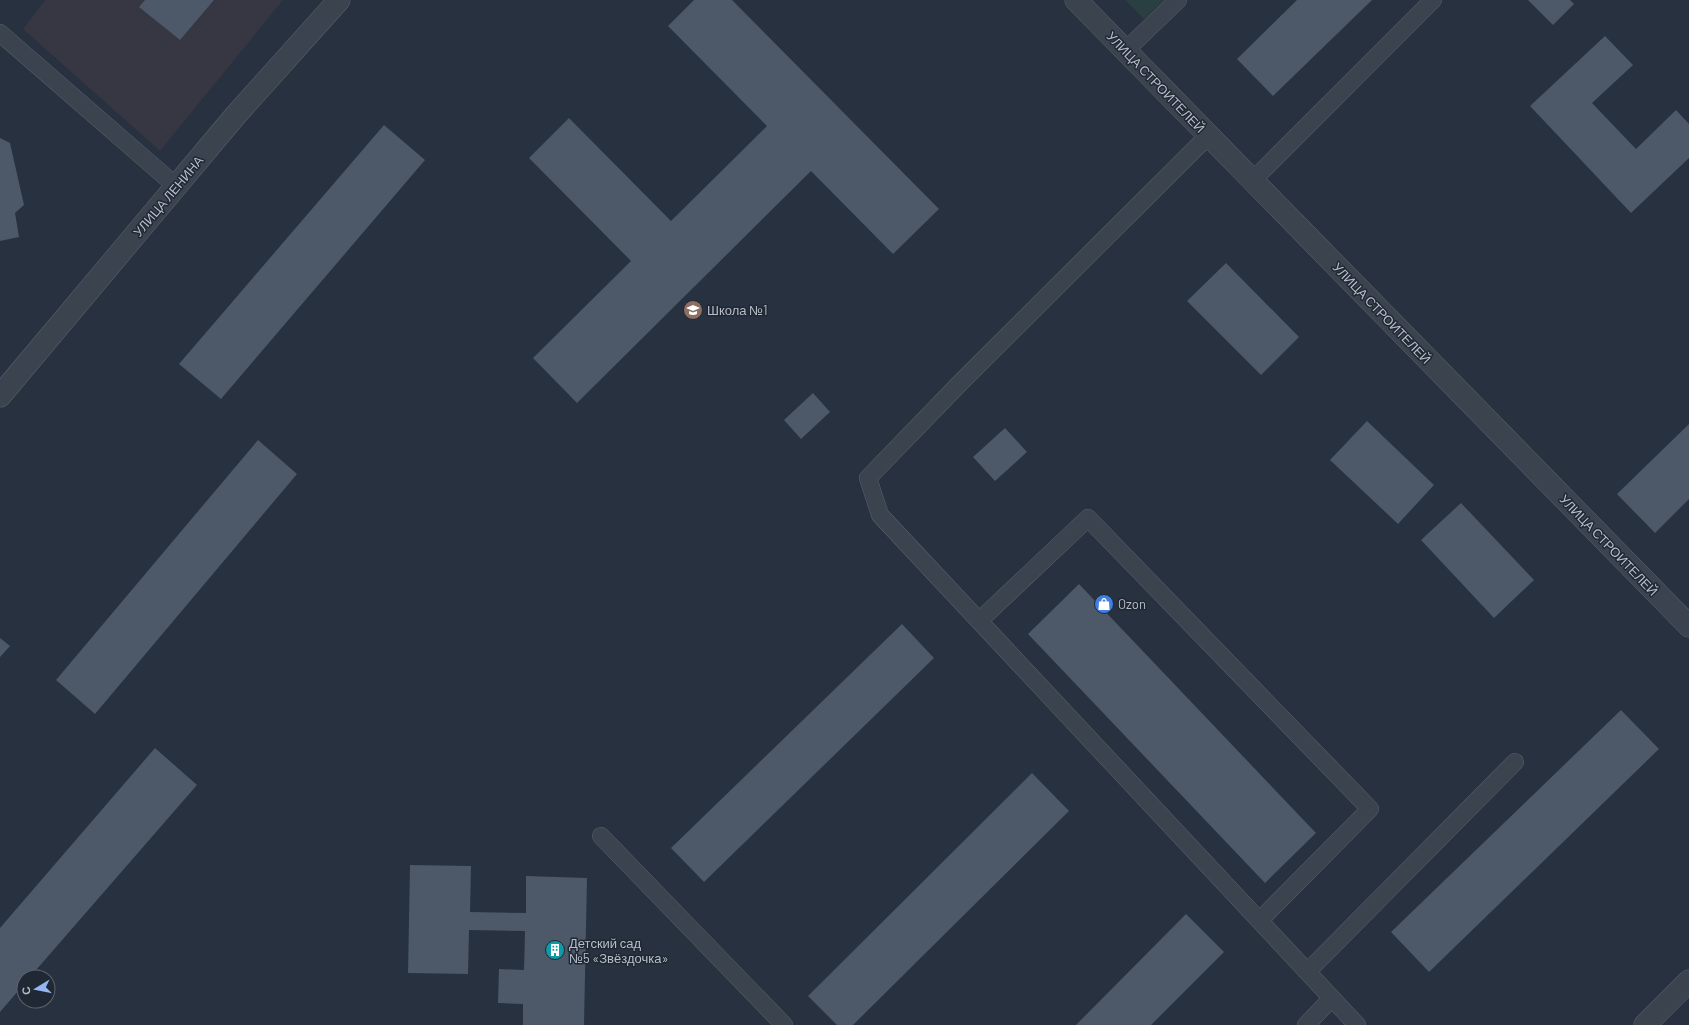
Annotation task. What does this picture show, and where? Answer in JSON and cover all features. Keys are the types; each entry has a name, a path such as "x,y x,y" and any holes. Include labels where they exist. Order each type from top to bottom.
{"street":[{"name":"УЛИЦА ЛЕНИНА","path":"0,396 176,186 339,0"},
{"name":"УЛИЦА СТРОИТЕЛЕЙ","path":"1076,0 1689,626"},
{"path":"1645,1025 1689,981"}],"lane":[{"path":"1126,50 1178,0"},
{"path":"1252,181 1433,0"},
{"path":"0,34 176,186"},
{"path":"1208,136 962,381 868,478 880,515 1357,1025"},
{"path":"979,621 1088,518 1370,809 1260,920"},
{"path":"1308,971 1516,762"},
{"path":"601,836 784,1025"},
{"path":"1306,1025 1332,998"}],"shaded area":[{"path":"45,0 283,0 160,151 23,29"}],"green space":[{"path":"1125,0 1164,0 1144,19"}],"building":[{"path":"145,0 214,0 180,40 139,7"},
{"path":"694,0 732,0 939,209 893,254 811,171 577,403 533,358 631,261 529,158 569,118 671,221 767,126 668,26"},
{"path":"1297,0 1372,0 1273,96 1237,59"},
{"path":"1528,0 1570,0 1574,4 1553,25"},
{"path":"1605,36 1633,65 1592,103 1636,149 1676,110 1689,124 1689,158 1631,213 1530,106"},
{"path":"384,125 425,160 221,399 179,364"},
{"path":"0,138 10,143 24,205 15,213 19,237 0,241"},
{"path":"1226,263 1299,337 1261,375 1187,301"},
{"path":"813,393 830,412 801,439 784,420"},
{"path":"1367,421 1434,485 1398,524 1330,460"},
{"path":"1689,424 1689,499 1655,533 1617,494"},
{"path":"1005,428 1027,452 995,481 973,457"},
{"path":"258,440 297,474 95,714 56,680"},
{"path":"1461,503 1534,580 1494,618 1421,540"},
{"path":"1079,584 1316,833 1265,883 1028,634"},
{"path":"902,624 934,658 704,882 671,848"},
{"path":"0,638 10,646 0,657"},
{"path":"1621,710 1659,749 1429,972 1391,932"},
{"path":"155,748 197,785 37,969 16,969 16,993 0,1012 0,928"},
{"path":"1032,773 1069,811 853,1025 837,1025 808,996"},
{"name":"Детский сад №5 «Звёздочка»","path":"410,865 471,866 470,912 526,913 526,876 587,878 584,1025 523,1025 523,1004 498,1003 499,969 524,970 525,931 469,930 468,974 408,973"},
{"path":"1186,914 1224,952 1151,1025 1076,1025"}],"place":[{"name":"Школа №1","path":"693,310"},
{"name":"Ozon","path":"1104,604"},
{"name":"Детский сад №5 «Звёздочка»","path":"555,950"}]}
